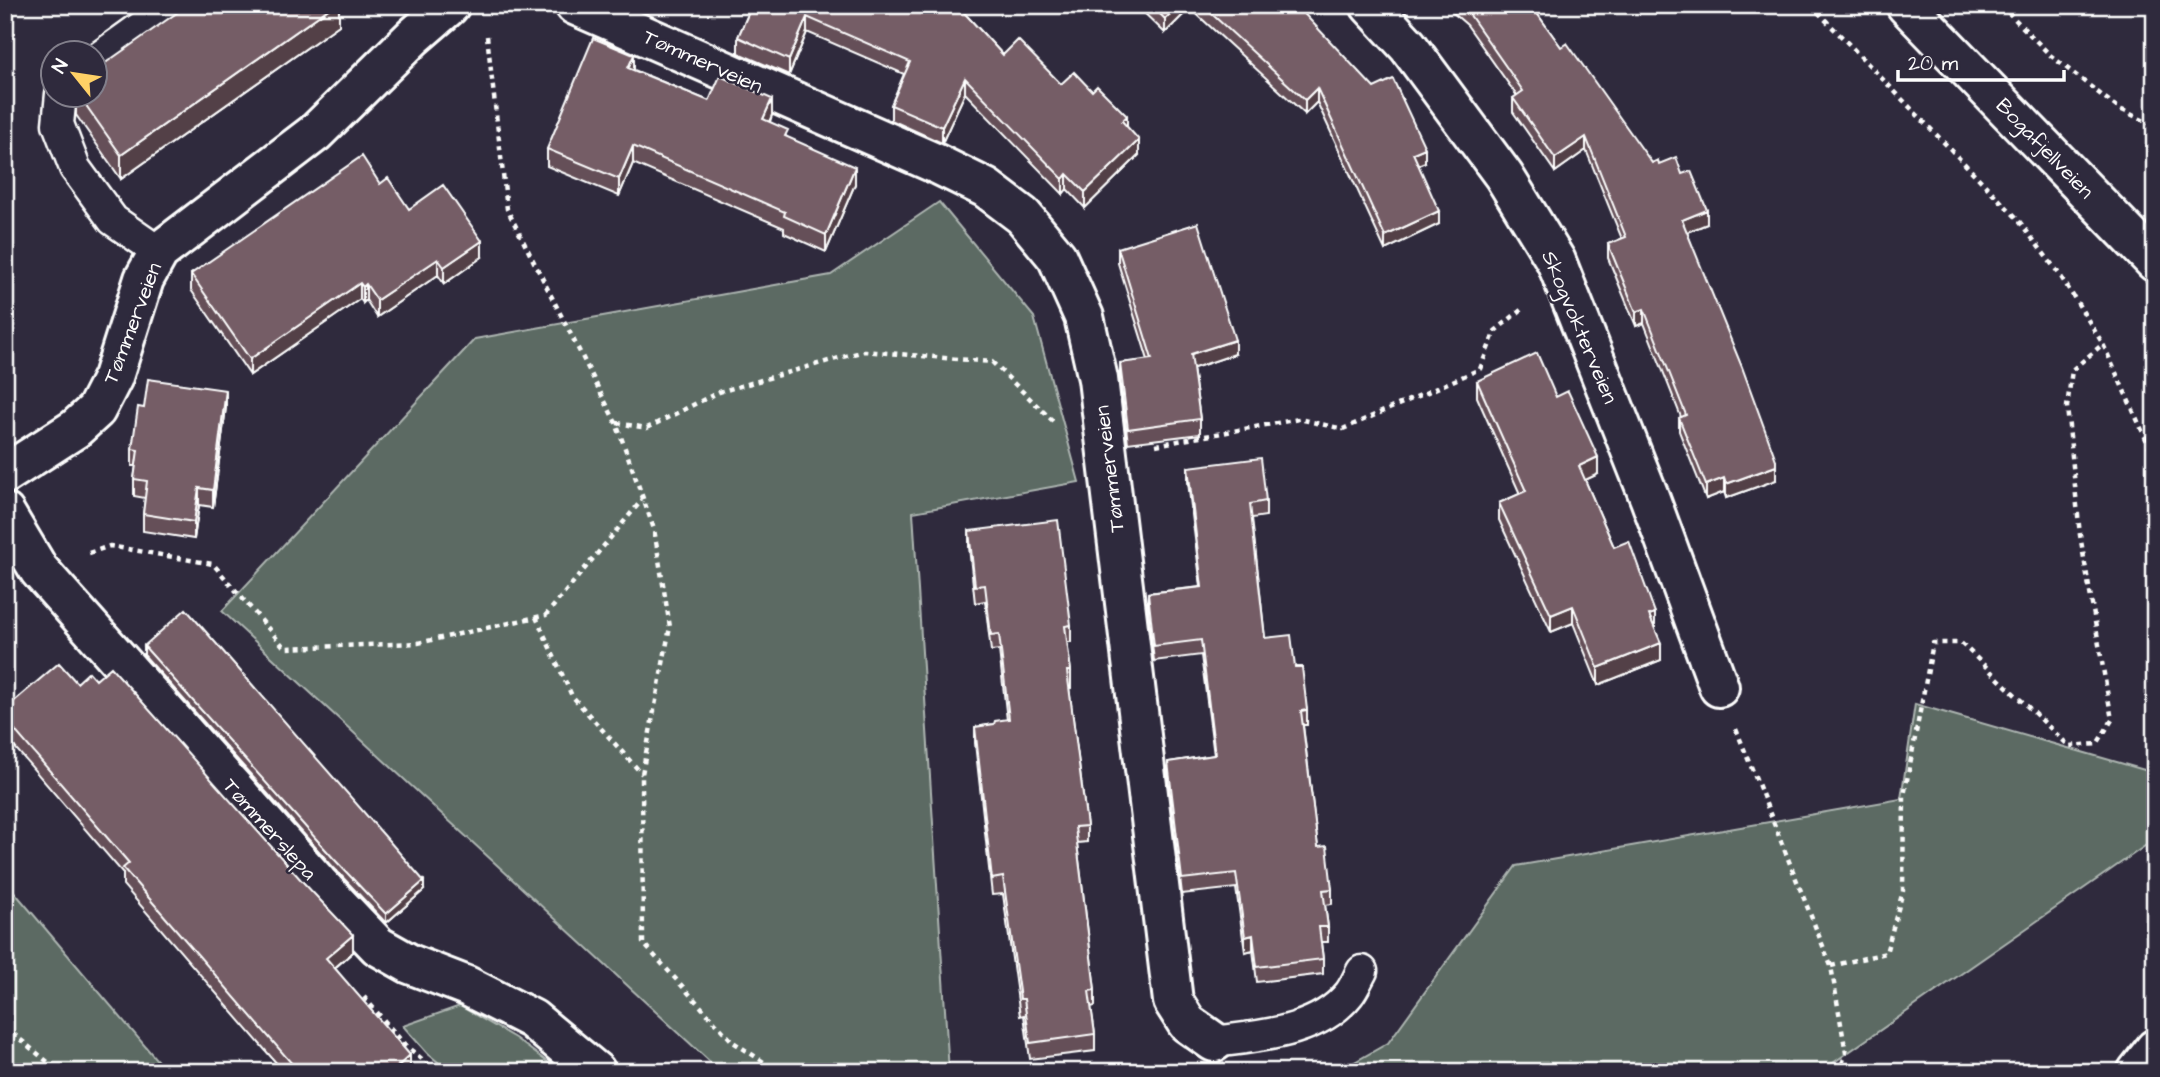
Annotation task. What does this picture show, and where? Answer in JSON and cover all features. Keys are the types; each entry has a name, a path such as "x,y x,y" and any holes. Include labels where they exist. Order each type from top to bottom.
{"main road":[{"name":"Tømmerveien","path":"5,474 75,429 96,410 113,377 144,279 159,252 315,133 413,37 450,5"},
{"name":"Tømmerveien","path":"575,5 986,188 1023,216 1058,257 1084,317 1098,379 1173,1001 1187,1023 1214,1042"},
{"name":"Skogvokterveien","path":"1370,5 1408,46 1504,176 1556,261 1650,499 1719,687"},
{"name":"Bogafjellveien","path":"1906,5 2155,262"},
{"name":"Tømmerslepa","path":"5,513 39,570 308,872 378,946 410,964 467,986 532,1019 596,1072"},
{"path":"2137,1072 2155,1049"}],"lane":[{"path":"108,51 172,5"},
{"path":"60,108 58,124 75,168 113,220 159,252"},
{"name":"Tømmerveien","path":"1214,1042 1276,1033 1301,1026 1326,1014 1348,995 1362,971"}],"path":[{"path":"1811,5 2015,217 2060,275 2103,344 2155,459"},
{"path":"2001,5 2050,55 2118,108 2155,126"},
{"path":"486,31 507,209 616,423 654,529 670,627 642,774 643,943 733,1042 779,1072"},
{"path":"616,423 647,428 719,391 864,351 992,362 1052,420 1107,454 1299,419 1343,429 1480,369 1495,331 1526,306"},
{"path":"1831,965 1886,953 1903,891 1904,796 1933,643 1961,643 2070,746 2096,744 2112,720 2080,535 2067,407 2072,370 2103,344"},
{"path":"39,570 110,546 213,564 285,648 418,643 546,615 643,499"},
{"path":"536,617 572,696 642,774"},
{"path":"1719,687 1831,965 1846,1053 1839,1072"},
{"path":"5,1027 60,1072"}],"green space":[{"path":"939,202 1034,317 1079,482 913,512 949,1072 721,1072 222,611 475,339 831,275"},
{"path":"1915,704 2155,773 2155,839 1820,1072 1337,1072 1388,1043 1516,866 1901,799"},
{"path":"5,881 167,1072 5,1072"},
{"path":"460,1006 515,1038 561,1072 450,1072 427,1053 403,1026"}],"building":[{"path":"188,5 334,5 121,155 88,108 108,108 108,61"},
{"path":"752,5 957,5 1003,55 1018,40 1061,84 1074,72 1092,91 1097,86 1127,116 1122,121 1139,140 1085,192 1067,174 1063,179 965,78 942,127 891,105 910,62 807,17 789,60 738,37"},
{"path":"1151,5 1179,5 1165,19"},
{"path":"1202,5 1296,5 1374,88 1393,79 1425,148 1413,153 1439,211 1385,236 1317,88 1305,100"},
{"path":"1460,5 1531,5 1561,47 1567,43 1652,163 1658,160 1659,164 1676,157 1682,174 1691,171 1707,210 1682,220 1742,367 1776,466 1726,484 1724,478 1706,485 1679,418 1686,415 1644,309 1636,312 1608,244 1626,237 1586,137 1555,158 1513,98 1523,91 1467,11"},
{"path":"593,38 634,55 628,68 709,101 720,76 772,99 763,119 788,130 785,136 855,167 826,235 784,216 785,212 633,146 619,179 547,149"},
{"path":"362,156 380,184 388,178 409,209 443,185 482,241 444,267 438,259 377,300 366,284 363,287 360,283 250,359 191,274"},
{"path":"1198,223 1235,340 1191,354 1200,419 1128,429 1120,363 1152,359 1118,248"},
{"path":"1537,353 1556,397 1568,391 1598,457 1579,466 1614,547 1629,541 1655,613 1649,615 1661,643 1598,668 1573,606 1551,615 1499,503 1526,491 1477,381"},
{"path":"148,379 226,390 213,490 199,488 194,522 143,514 147,481 134,479 138,450 132,449 138,407 144,408"},
{"path":"1261,458 1266,501 1250,504 1265,638 1291,635 1295,667 1302,667 1307,710 1301,711 1318,847 1327,846 1332,889 1323,890 1328,927 1319,927 1323,959 1257,967 1253,935 1245,937 1236,873 1182,879 1168,762 1215,755 1201,640 1154,646 1148,593 1202,587 1188,467"},
{"path":"1058,520 1071,625 1065,626 1071,671 1067,671 1087,826 1075,827 1095,990 1089,991 1095,1034 1030,1043 1024,999 1020,999 1003,877 992,879 975,727 1009,719 999,634 991,635 985,585 975,586 969,531"},
{"path":"186,609 424,881 386,914 144,646"},
{"path":"59,663 77,683 89,672 96,680 111,667 353,935 326,958 410,1055 397,1067 401,1072 299,1072 123,868 129,863 5,719 5,709"}]}
